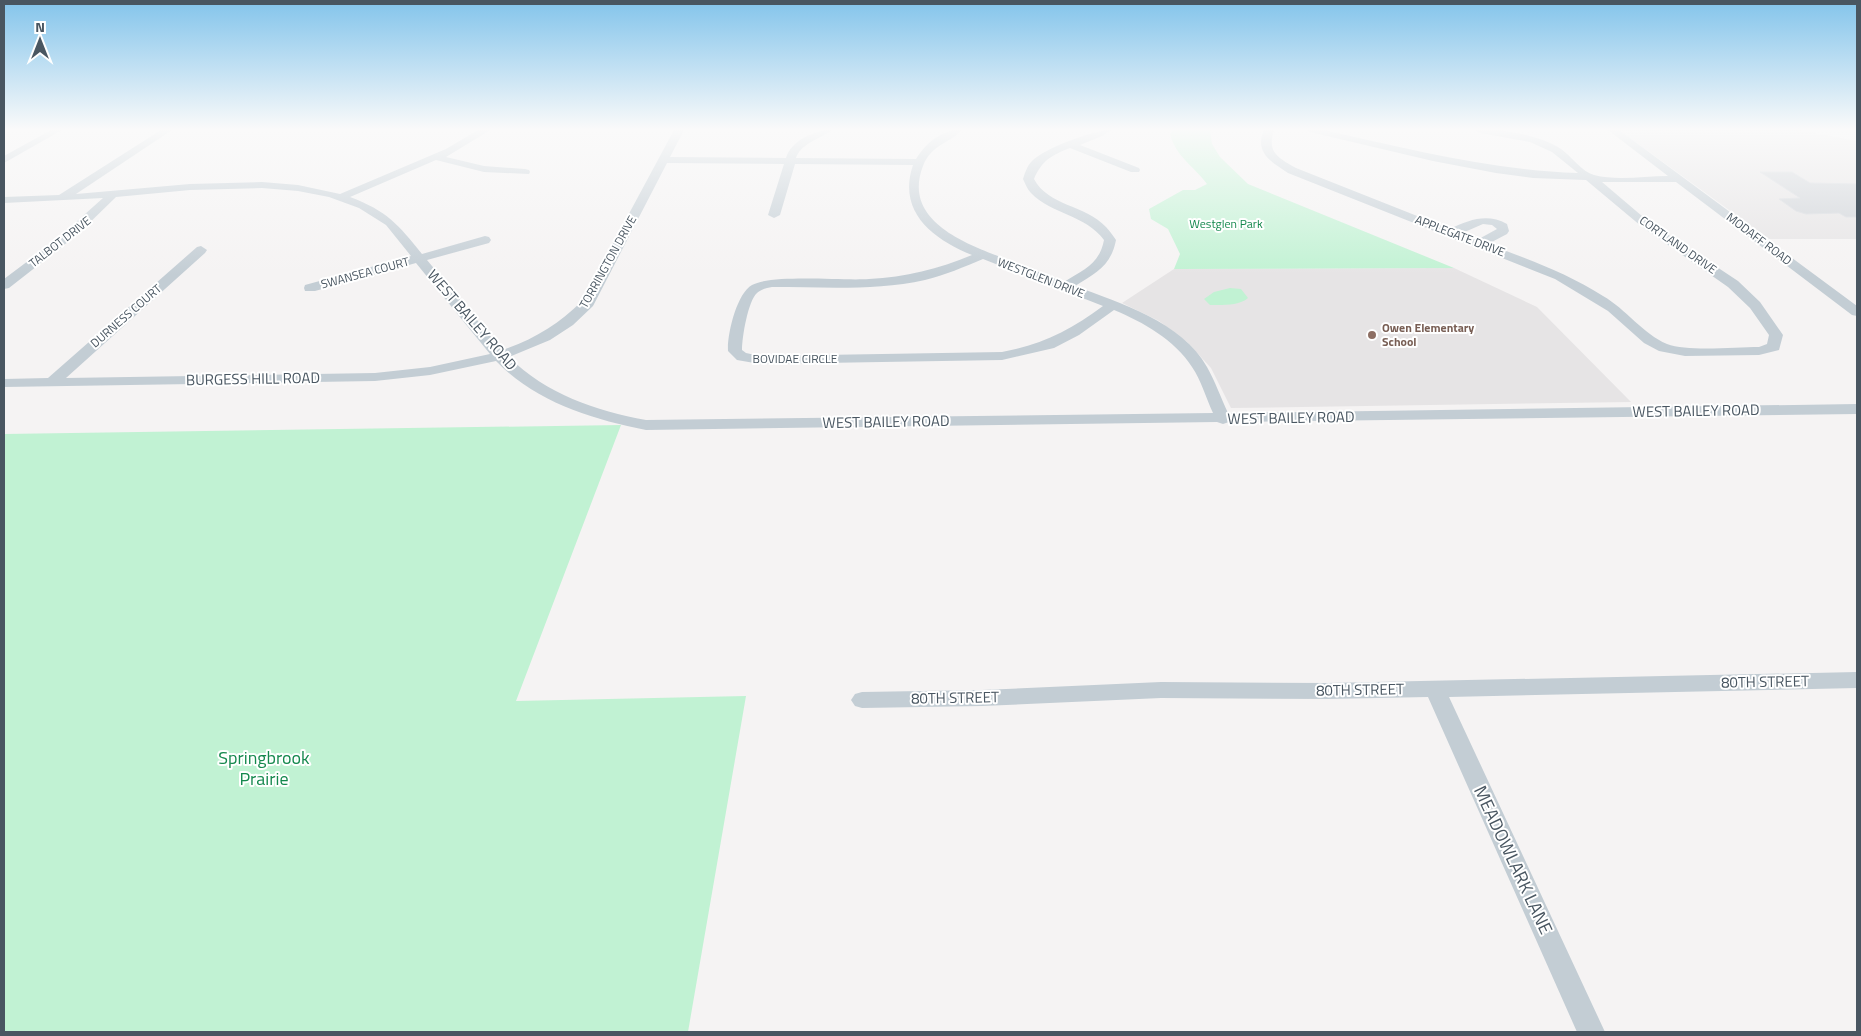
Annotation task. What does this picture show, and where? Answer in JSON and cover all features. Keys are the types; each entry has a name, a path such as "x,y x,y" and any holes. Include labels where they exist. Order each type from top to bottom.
{"street":[{"path":"63,198 93,178"},
{"path":"233,185 241,178"},
{"path":"341,197 385,178"},
{"name":"TORRINGTON DRIVE","path":"499,354 542,338 565,325 581,311 591,298 653,178"},
{"path":"774,216 785,178"},
{"name":"WESTGLEN DRIVE","path":"915,178 917,205 923,216 932,226 953,241 982,255 1065,286 1151,323 1186,349 1204,372 1223,418"},
{"path":"1030,178 1032,186 1044,198 1053,204 1096,223 1109,238 1110,246 1104,260 1065,286"},
{"name":"APPLEGATE DRIVE","path":"1309,178 1548,271 1584,289 1613,308 1649,340 1664,348"},
{"name":"CORTLAND DRIVE","path":"1590,178 1645,224 1716,271 1747,296 1776,335 1776,344 1770,349 1759,351 1678,352 1664,348"},
{"path":"1596,178 1606,180 1635,178"},
{"name":"MODAFF ROAD","path":"1678,178 1857,312"},
{"name":"WEST BAILEY ROAD","path":"4,200 63,198 233,185 294,188 341,197 356,202 381,215 390,223 499,354 527,380 561,400 601,415 646,425 1857,409"},
{"name":"TALBOT DRIVE","path":"4,285 78,230 113,194"},
{"path":"1452,233 1481,220 1491,221 1503,226 1503,231 1479,244"},
{"name":"SWANSEA COURT","path":"310,288 485,240"},
{"name":"DURNESS COURT","path":"52,382 201,250"},
{"name":"BOVIDAE CIRCLE","path":"982,255 934,274 906,279 881,282 772,283 760,286 752,291 747,300 736,341 736,351 742,357 760,360 1002,356 1038,349 1056,343 1113,306"},
{"name":"BURGESS HILL ROAD","path":"4,383 375,378 443,368 499,354"},
{"name":"80TH STREET","path":"862,700 982,698 1161,690 1327,691 1857,680"},
{"name":"MEADOWLARK LANE","path":"1435,689 1591,1032"}],"shaded area":[{"path":"1686,178 1857,178 1857,239 1769,239"},
{"name":"Owen Elementary School","path":"1454,268 1537,307 1631,402 1231,408 1211,368 1187,342 1159,321 1122,303 1174,269"}],"green space":[{"name":"Westglen Park","path":"1203,178 1242,178 1248,184 1454,268 1174,269 1180,254 1168,229 1151,219 1149,209 1183,190 1195,190 1207,184"},
{"path":"1230,288 1241,289 1248,298 1235,304 1220,305 1210,305 1204,299 1214,292"},
{"name":"Springbrook Prairie","path":"621,425 516,701 746,696 688,1032 4,1032 4,434"}],"building":[{"path":"1770,178 1802,178 1810,183 1857,184 1857,217 1846,217 1839,213 1806,214 1796,211 1779,199 1800,198"}],"place":[{"name":"Owen Elementary School","path":"1372,335"}]}
